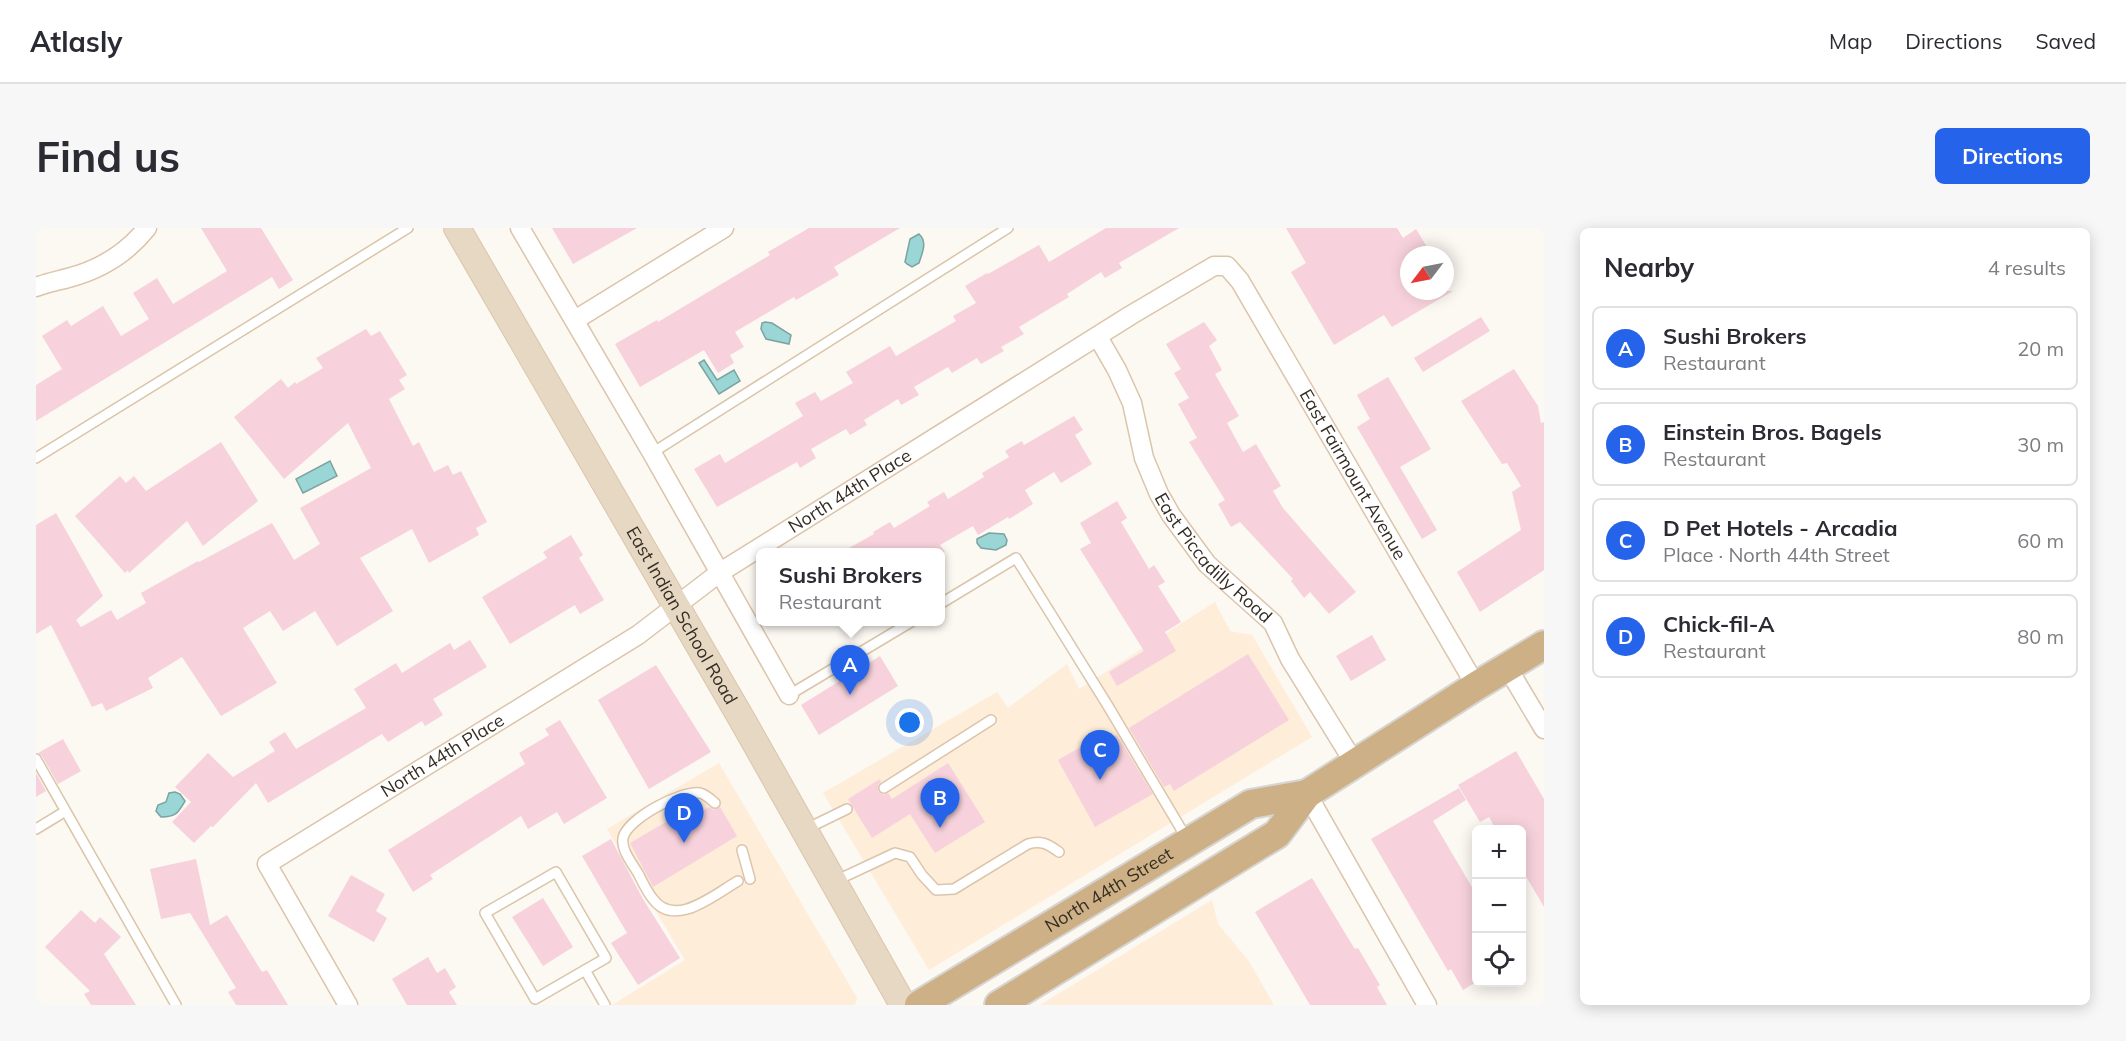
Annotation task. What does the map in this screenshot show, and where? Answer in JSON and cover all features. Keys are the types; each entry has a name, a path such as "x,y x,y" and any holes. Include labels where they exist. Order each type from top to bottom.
{"main road":[{"name":"East Indian School Road","path":"457,228 903,1005"},
{"name":"North 44th Street","path":"919,1005 1251,804 1307,794 1544,645"},
{"name":"North 44th Street","path":"999,1005 1277,834 1307,794"}],"street":[{"path":"36,287 98,267 121,254 138,240 147,228"},
{"path":"520,228 652,453 789,695"},
{"path":"575,320 724,228"},
{"name":"North 44th Place","path":"759,548 1214,266 1227,266"},
{"name":"East Fairmount Avenue","path":"1227,266 1240,281 1476,686"},
{"name":"East Piccadilly Road","path":"1098,337 1132,403 1144,458 1159,494 1171,515 1207,564 1273,623 1290,659 1355,765"},
{"name":"North 44th Place","path":"348,1005 267,864 628,641 719,573 756,550"},
{"path":"1507,667 1544,729"},
{"path":"1307,794 1428,1005"}],"lane":[{"path":"36,458 408,228"},
{"path":"652,453 1008,228"},
{"path":"945,601 1016,558 1189,842"},
{"path":"789,695 903,626"},
{"path":"884,788 991,720"},
{"path":"36,759 64,812 176,1005"},
{"path":"715,803 707,795 699,793 672,798 627,827 623,838 624,849 653,901 664,910 678,912 698,905 738,880"},
{"path":"804,830 847,809"},
{"path":"36,829 64,812"},
{"path":"833,882 895,853 910,856 922,875 936,890 954,889 1028,844 1038,841 1059,852"},
{"path":"742,850 750,879"},
{"path":"556,872 606,958 585,970 535,999 485,913 556,872"},
{"path":"585,970 605,1005"}],"shaded area":[{"path":"1215,602 1230,631 1252,635 1312,737 929,970 823,793 997,692 1008,708 1067,664 1079,689"},
{"path":"719,763 857,998 855,1005 612,1005 685,960 607,829"},
{"path":"1212,900 1218,924 1248,960 1274,1005 1040,1005"}],"water":[{"path":"919,234 922,237 924,248 919,263 912,267 905,262 910,239"},
{"path":"762,323 772,323 791,335 789,344 766,339 761,329"},
{"path":"704,360 717,380 734,370 740,381 719,394 699,363"},
{"path":"330,461 337,476 303,493 296,479"},
{"path":"989,533 1004,534 1007,540 1006,545 996,550 981,548 977,539"},
{"path":"169,793 180,794 185,801 176,814 161,817 156,811 158,805 166,802"}],"building":[{"path":"201,228 261,228 293,280 279,289 272,277 36,421 36,385 62,369 42,336 67,320 71,326 103,306 121,336 149,319 133,293 157,278 173,304 227,271"},
{"path":"552,228 637,228 573,264"},
{"path":"809,228 900,228 834,267 839,275 796,300 794,297 735,332 744,347 730,355 734,363 718,373 704,350 640,387 615,344 657,320 658,322 770,255 768,252"},
{"path":"1106,228 1179,228 1119,263 1122,268 1105,278 1101,272 1067,294 1069,297 1019,327 1024,334 1001,347 1004,351 981,364 977,358 952,373 948,367 914,387 919,395 901,405 898,399 864,420 867,425 850,435 846,429 811,449 816,458 800,468 797,462 717,507 694,469 720,454 725,463 803,416 795,403 815,392 821,401 853,383 846,372 890,346 896,356 956,321 953,316 976,303 965,286 987,273 1039,245 1049,262"},
{"path":"1286,228 1397,228 1403,238 1416,229 1426,246 1400,246 1400,300 1438,300 1392,327 1384,315 1334,345 1291,272 1306,263"},
{"path":"1481,317 1490,331 1423,372 1414,358"},
{"path":"1204,322 1217,340 1209,346 1222,370 1215,374 1239,416 1227,423 1243,452 1256,444 1281,486 1273,491 1283,508 1356,592 1329,614 1310,592 1304,598 1291,581 1293,579 1240,522 1231,527 1218,504 1225,500 1189,442 1197,438 1178,404 1189,398 1174,373 1181,369 1166,344"},
{"path":"366,329 371,336 380,331 407,375 399,380 405,389 389,399 413,446 419,442 434,472 448,465 453,475 461,471 487,522 476,528 479,535 429,563 412,529 360,558 393,611 337,646 315,611 283,631 270,611 243,628 277,683 221,716 182,657 148,678 153,688 106,711 102,703 92,707 51,625 36,634 36,525 56,513 103,596 76,620 81,627 111,610 117,620 146,603 141,593 272,523 294,560 320,544 300,508 371,468 348,423 284,479 234,417 281,379 288,388 323,368 316,358"},
{"path":"1514,369 1538,406 1541,423 1544,422 1544,570 1480,612 1457,572 1521,530 1512,492 1521,486 1507,463 1502,464 1461,401"},
{"path":"1388,377 1431,449 1400,467 1437,530 1422,539 1357,427 1370,419 1357,395"},
{"path":"1074,416 1083,430 1075,435 1092,464 1061,483 1054,472 1025,490 1033,504 978,535 973,526 940,545 942,548 849,548 890,522 894,528 930,506 927,502 944,492 948,499 984,477 982,473 1009,457 1005,451 1022,441 1024,445"},
{"path":"221,442 258,501 203,546 187,521 129,573 128,570 125,573 75,516 120,476 126,483 134,476 146,491"},
{"path":"1117,501 1127,518 1121,522 1149,569 1154,565 1165,582 1158,586 1181,622 1165,632 1176,651 1117,686 1109,672 1144,651 1080,549 1091,543 1080,523"},
{"path":"571,535 583,555 579,558 604,600 580,614 575,605 510,644 482,597 547,558 543,552"},
{"path":"1372,635 1386,660 1351,681 1336,656"},
{"path":"470,640 487,667 433,699 443,715 425,726 422,721 388,742 382,734 268,803 256,783 194,843 172,822 191,802 175,787 208,753 233,777 275,751 269,742 285,732 296,749 366,708 354,689 396,663 402,673 450,643 454,650"},
{"path":"1248,654 1289,720 1174,791 1170,784 1164,787 1129,728"},
{"path":"880,656 898,686 819,735 801,705"},
{"path":"656,665 711,752 649,789 598,700"},
{"path":"560,720 607,798 564,824 557,812 528,829 521,816 430,875 433,879 413,892 388,850 525,764 519,753 549,735 545,729"},
{"path":"1105,733 1109,740 1117,735 1153,794 1095,827 1058,760"},
{"path":"63,739 81,771 58,784 38,753"},
{"path":"1516,751 1544,799 1544,907 1526,876 1526,825 1493,825 1489,817 1480,822 1458,785"},
{"path":"948,763 985,822 935,853 910,814 872,838 848,799 880,779 878,791 884,795 888,793 892,799"},
{"path":"36,773 46,791 36,797"},
{"path":"1459,788 1466,800 1433,821 1472,887 1472,984 1463,990 1451,969 1448,971 1371,839"},
{"path":"695,805 699,813 709,807 714,810 720,807 737,836 653,887 630,843"},
{"path":"611,839 643,899 680,958 638,985 611,943 627,933 582,856"},
{"path":"196,859 210,925 227,915 262,972 267,970 288,1005 236,1005 228,992 236,988 190,913 161,919 150,869"},
{"path":"351,875 385,894 376,911 387,918 374,942 328,916"},
{"path":"1312,878 1380,985 1377,987 1387,1005 1310,1005 1255,912"},
{"path":"543,898 573,947 543,966 512,917"},
{"path":"81,910 95,923 100,917 121,937 104,954 136,1005 91,1005 84,994 90,991 45,947"},
{"path":"428,957 437,973 445,968 456,987 449,992 457,1005 407,1005 392,979"}],"place":[{"name":"Sushi Brokers","path":"850,695"},
{"name":"D Pet Hotels - Arcadia","path":"1100,780"},
{"name":"Einstein Bros. Bagels","path":"940,828"},
{"name":"Chick-fil-A","path":"684,843"}]}
